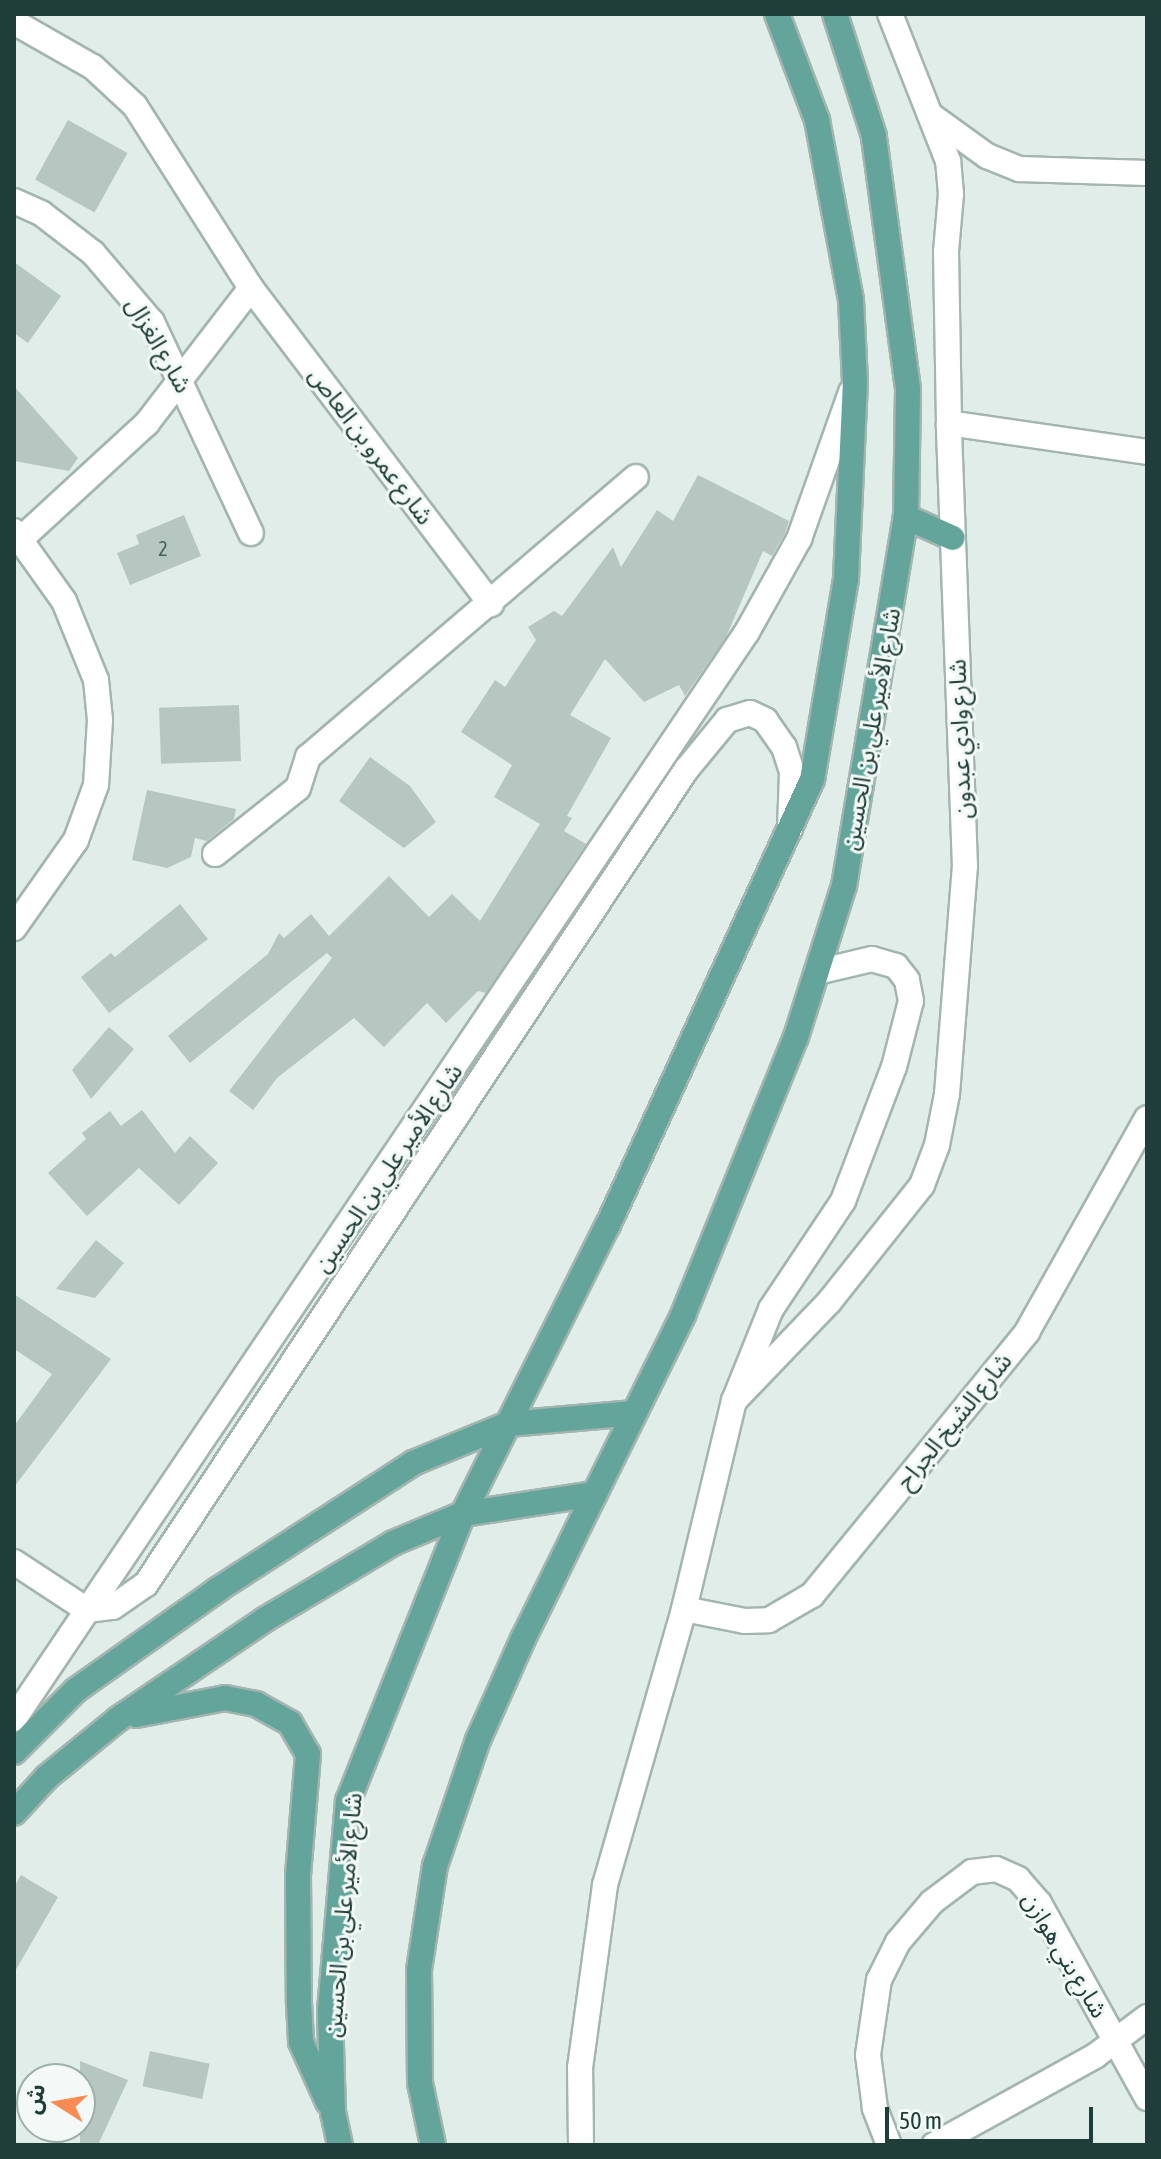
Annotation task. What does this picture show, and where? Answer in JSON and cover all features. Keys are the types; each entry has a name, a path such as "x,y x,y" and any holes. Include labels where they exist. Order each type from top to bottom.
{"main road":[{"name":"شارع الأمير علي بن الحسين","path":"340,2145 333,2113 330,2011 348,1801 463,1514 608,1225 812,780 846,579 855,382 851,300 817,120 777,14"},
{"name":"شارع الأمير علي بن الحسين","path":"433,2145 420,2083 419,1970 435,1866 478,1740 683,1315 796,1037 844,886 906,517 908,389 890,233 874,136 835,14"},
{"path":"906,517 953,538"},
{"path":"14,1752 76,1690 305,1531 413,1463 508,1424 635,1413"},
{"path":"14,1813 47,1777 118,1719 334,1576 463,1514 594,1494"},
{"path":"118,1719 225,1698 256,1704 290,1723 308,1754 297,1932 301,2042 333,2113"}],"street":[{"name":"شارع وادي عبدون","path":"734,1401 860,1266 922,1185 937,1145 947,1094 965,867 949,423 946,252 951,194 948,161 890,14"},
{"name":"شارع عمرو بن العاص","path":"14,22 93,67 135,106 251,288 491,604"},
{"path":"933,117 987,156 1019,169 1147,173"},
{"name":"شارع الغزال","path":"14,201 41,213 124,285 152,322 183,382 251,533"},
{"path":"14,928 76,840 96,785 100,720 96,680 85,646 64,601 18,534 103,468 183,382 251,288"},
{"name":"شارع الأمير علي بن الحسين","path":"14,1719 772,593 818,491 855,382"},
{"path":"949,423 1147,452"},
{"path":"215,854 298,788 308,757 491,604 636,477"},
{"name":"شارع الأمير علي بن الحسين","path":"87,1610 113,1607 146,1584 686,770 727,720 750,713 765,720 784,747 792,772 790,829"},
{"path":"581,2145 580,2068 605,1885 684,1609 734,1401 771,1309 843,1201 894,1067 911,1001 907,980 896,966 872,959 817,972"},
{"path":"911,1001 955,993"},
{"name":"شارع الشيخ الجراح","path":"684,1609 745,1621 769,1620 812,1595 1027,1332 1147,1118"},
{"path":"14,1562 87,1610"},
{"name":"شارع بني هوازن","path":"889,2145 875,2108 868,2055 879,1980 907,1932 932,1902 972,1872 996,1869 1018,1879 1039,1903 1147,2098"},
{"path":"934,2145 1116,2041 1147,2017"}],"building":[{"path":"68,120 127,153 95,212 35,179"},
{"path":"14,262 61,296 28,343 14,333"},
{"path":"14,386 78,458 69,471 14,461"},
{"path":"698,475 789,521 785,533 772,556 763,551 726,637 685,696 679,685 644,702 605,659 570,715 611,738 567,816 572,818 564,831 586,844 486,993 478,991 446,1023 427,1003 384,1047 354,1018 277,1078 253,1110 229,1091 332,958 327,953 190,1063 168,1036 268,954 279,933 284,938 311,914 329,936 389,876 429,917 452,894 480,921 540,824 494,797 512,765 461,732 495,680 505,687 536,640 528,627 554,611 562,616 613,547 621,567 657,510 673,521"},
{"path":"184,515 201,556 130,585 117,553 139,544 136,535"},
{"path":"239,705 241,761 161,764 159,708"},
{"path":"370,757 410,786 436,822 404,848 339,801"},
{"path":"147,790 236,809 234,819 207,841 195,838 191,857 167,868 132,860"},
{"path":"180,904 208,939 109,1013 81,977 111,953 115,957"},
{"path":"109,1027 134,1049 91,1099 72,1070"},
{"path":"142,1110 175,1153 190,1136 218,1163 179,1205 139,1168 87,1216 48,1173 86,1139 82,1133 110,1111 121,1126"},
{"path":"96,1240 124,1263 95,1298 56,1289"},
{"path":"14,1294 111,1359 14,1487 14,1426 52,1374 14,1349"},
{"path":"21,1875 58,1897 14,1973 14,1887"},
{"path":"150,2051 210,2064 202,2099 143,2086"},
{"path":"96,2067 128,2080 98,2145 80,2145 96,2143"}]}
